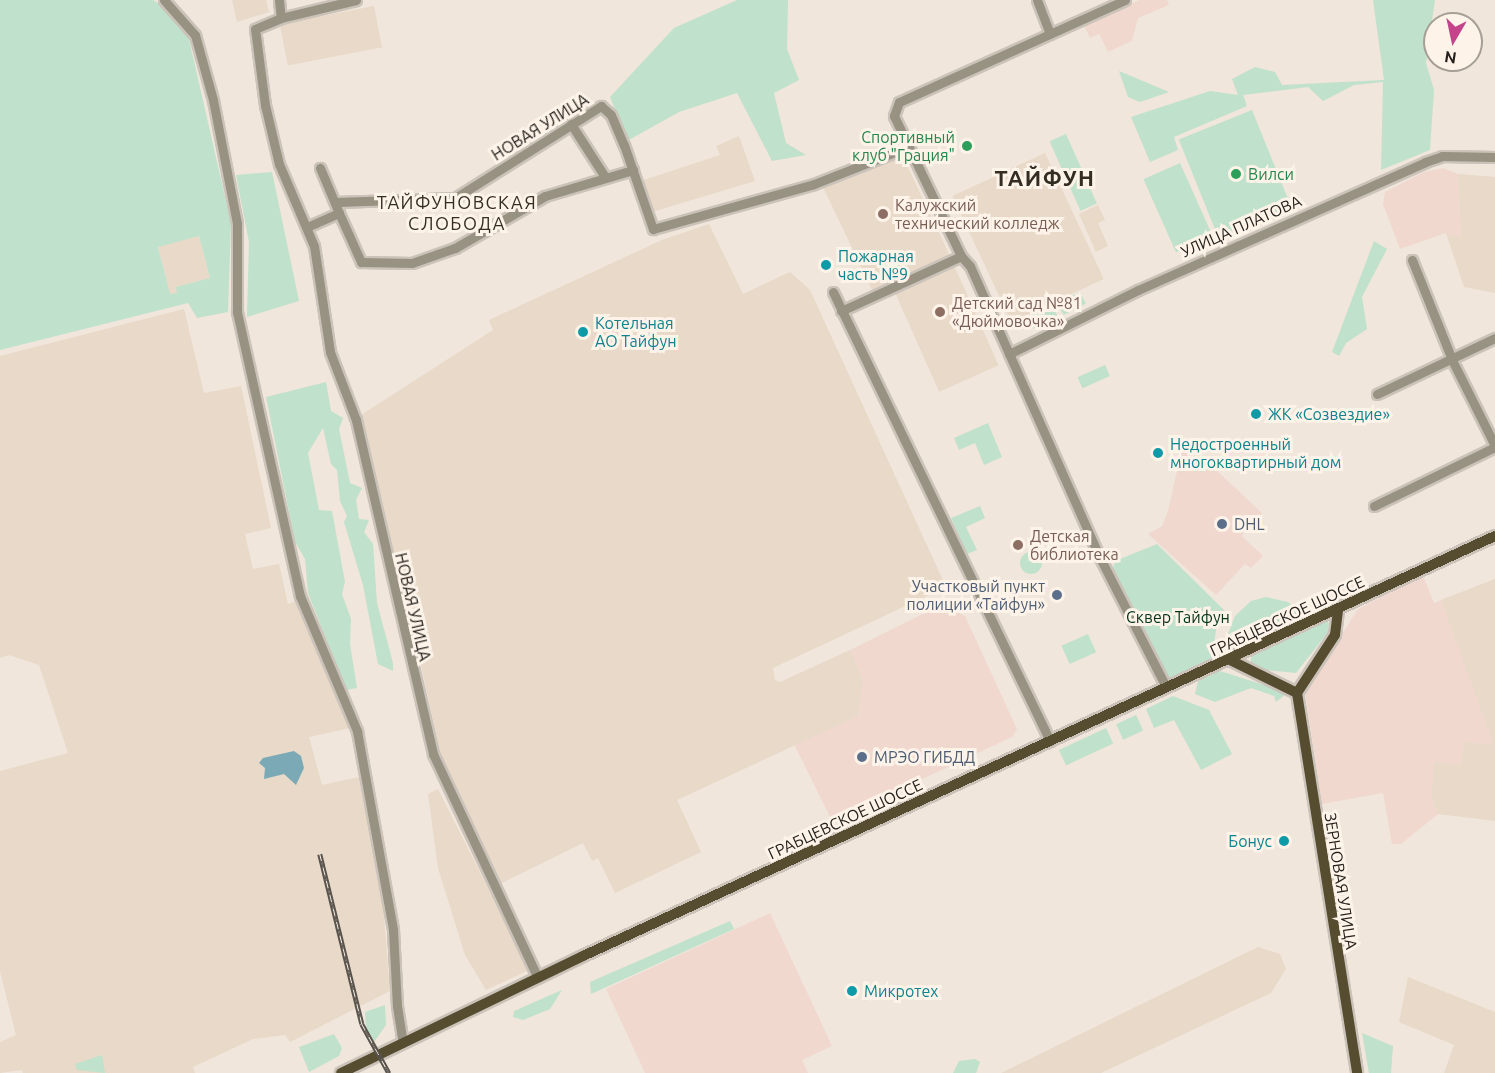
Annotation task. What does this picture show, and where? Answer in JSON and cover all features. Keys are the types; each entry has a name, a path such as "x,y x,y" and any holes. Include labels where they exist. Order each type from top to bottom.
{"main road":[{"name":"ГРАБЦЕВСКОЕ ШОССЕ","path":"341,1073 538,978 1495,537"},
{"path":"1228,659 1297,693 1335,635 1338,609"},
{"path":"1265,677 1291,682 1310,672"},
{"name":"ЗЕРНОВАЯ УЛИЦА","path":"1297,693 1357,1073"}],"street":[{"path":"164,0 195,35 213,100 237,224 237,312 300,596 357,731 393,930 397,1006 403,1043"},
{"path":"279,0 280,18"},
{"name":"НОВАЯ УЛИЦА","path":"356,0 280,18 255,29 254,43 275,153 307,227 320,274 330,352 356,420 433,754 538,978"},
{"path":"1037,0 1050,34"},
{"path":"1125,0 899,102 895,111 897,127 961,256 970,266 1098,554 1166,687"},
{"name":"НОВАЯ УЛИЦА","path":"336,202 455,198 601,106 611,115 633,170"},
{"path":"571,124 605,177"},
{"path":"320,168 361,262 412,263 455,248 545,196 633,170 650,226 659,229 818,183 908,147"},
{"name":"УЛИЦА ПЛАТОВА","path":"1009,354 1138,290 1425,162 1442,156 1495,157"},
{"path":"307,227 339,213"},
{"path":"841,311 961,256"},
{"path":"1374,506 1495,447 1412,260"},
{"path":"833,291 1050,741"},
{"path":"1377,394 1495,338"}],"shaded area":[{"path":"232,0 266,0 269,12 237,22"},
{"path":"1140,0 1167,0 1169,5 1138,18 1132,41 1108,52 1099,34 1090,38 1083,24"},
{"path":"374,6 382,47 288,66 280,24"},
{"path":"739,136 755,181 652,212 641,181 720,155 716,146"},
{"path":"1045,153 1104,279 1011,322 953,196"},
{"name":"Калужский технический колледж","path":"904,159 950,256 873,292 823,187 883,161"},
{"path":"1443,168 1458,174 1461,239 1446,233 1400,249 1383,204 1385,192 1424,172"},
{"path":"1458,174 1495,177 1495,293 1464,287 1446,233 1461,238"},
{"path":"1098,205 1105,220 1098,223 1108,246 1096,252 1079,214"},
{"path":"709,224 743,294 790,272 810,290 946,587 773,668 775,680 780,682 850,650 863,680 858,716 677,800 701,852 615,893 598,858 592,861 583,843 500,884 444,770 421,665 415,663 361,415 493,330 489,320 662,240"},
{"path":"199,236 210,278 177,287 178,293 170,295 158,246"},
{"name":"Детский сад №81 «Дюймовочка»","path":"953,263 999,365 939,392 894,289"},
{"path":"184,309 204,393 241,386 271,528 245,534 253,569 279,564 288,604 296,601 350,728 309,737 322,785 359,777 383,905 390,991 290,1042 285,1035 253,1039 193,1067 195,1073 23,1073 22,1070 0,1073 0,1042 16,1035 0,971 0,771 68,753 39,665 9,655 0,658 0,356"},
{"path":"1184,440 1262,513 1242,536 1263,556 1251,568 1245,564 1216,595 1148,534 1162,526 1168,511"},
{"path":"1423,576 1434,603 1441,600 1461,647 1494,746 1464,742 1461,765 1432,797 1438,814 1401,844 1392,844 1383,793 1322,804 1305,692 1358,609"},
{"path":"1495,579 1495,821 1438,814 1432,797 1434,762 1461,765 1464,742 1494,745 1441,600"},
{"path":"943,604 965,616 1017,729 1012,737 839,818 830,817 794,744 858,716 863,680 850,650"},
{"path":"438,789 529,970 486,990 465,955 438,868 428,794"},
{"path":"770,913 832,1046 802,1060 808,1073 645,1073 606,989"},
{"path":"1258,947 1280,954 1286,969 1271,993 1101,1073 1001,1073"},
{"path":"1408,977 1495,1012 1495,1073 1444,1073 1454,1045 1399,1022"}],"green space":[{"path":"0,0 153,0 166,8 188,35 231,223 228,312 197,318 188,303 0,350","holes":["199,236 210,278 176,287 177,293 170,294 158,247"]},
{"path":"737,0 788,0 787,49 799,80 774,93 786,143 806,155 772,161 737,93 679,112 627,141 610,97 674,28"},
{"path":"1373,0 1435,0 1433,12 1423,12 1423,72 1429,72 1434,90 1430,150 1381,170 1383,82 1354,85 1323,101 1308,87 1243,95 1247,106 1174,137 1178,150 1150,162 1131,117 1210,91 1238,95 1232,79 1255,67 1275,72 1282,85 1384,80"},
{"path":"1119,71 1169,92 1140,102 1128,97"},
{"name":"Вилси","path":"1252,110 1292,209 1219,239 1179,140"},
{"path":"1066,134 1097,203 1080,211 1050,141"},
{"path":"1180,163 1213,236 1176,252 1143,179"},
{"path":"272,172 299,301 247,317 249,242 236,175"},
{"path":"1374,241 1387,249 1362,297 1367,329 1346,343 1339,356 1332,352"},
{"path":"1080,292 1086,304 1064,315 1058,303"},
{"path":"1052,305 1058,318 1034,329 1028,316"},
{"path":"1105,365 1110,376 1082,388 1078,377"},
{"path":"326,382 331,411 343,418 339,429 350,483 362,488 356,500 359,519 369,520 364,532 373,544 377,603 393,663 393,671 378,664 363,585 344,522 347,516 340,501 337,470 331,464 323,428 308,453 319,510 332,511 345,582 342,594 351,619 350,644 357,688 346,690 308,593 305,559 295,542 266,397"},
{"path":"988,423 1002,457 984,465 975,443 959,450 954,438"},
{"path":"980,506 985,518 966,527 977,550 967,554 951,518"},
{"name":"Сквер Тайфун","path":"1157,544 1225,611 1217,623 1212,659 1170,679 1161,673 1113,568 1115,561"},
{"path":"1031,552 1039,555 1042,563 1039,571 1031,574 1023,571 1020,563 1023,555"},
{"path":"1266,597 1288,602 1303,615 1231,649 1228,634 1235,616 1251,601"},
{"path":"1325,621 1329,623 1328,632 1296,673 1264,670 1251,665 1251,656"},
{"path":"1088,634 1096,652 1070,664 1062,646"},
{"path":"1220,671 1280,690 1286,694 1276,702 1274,696 1251,688 1215,702 1195,694 1198,681"},
{"path":"1173,696 1209,710 1232,754 1201,770 1174,720 1154,728 1146,709"},
{"path":"1136,715 1143,730 1123,740 1116,724"},
{"path":"1106,728 1113,743 1066,765 1059,750"},
{"path":"730,921 734,929 591,994 590,982"},
{"path":"562,990 550,1009 523,1020 513,1017 514,1011"},
{"path":"385,1005 386,1025 374,1042 366,1028 365,1012"},
{"path":"1362,1033 1393,1046 1391,1073 1369,1073"},
{"path":"334,1034 342,1048 339,1056 309,1072 299,1047"},
{"path":"102,1055 105,1073 77,1070 75,1064"},
{"path":"975,1059 980,1062 976,1073 953,1073 959,1061"}],"water":[{"path":"294,751 301,756 304,768 296,785 284,774 264,779 265,768 259,763 263,758"}],"railway":[{"path":"320,854 362,1024 389,1073"}],"place":[{"name":"Спортивный клуб \"Грация\"","path":"967,146"},
{"name":"Вилси","path":"1236,174"},
{"name":"Калужский технический колледж","path":"883,214"},
{"name":"Пожарная часть №9","path":"826,265"},
{"name":"Детский сад №81 «Дюймовочка»","path":"940,312"},
{"name":"Котельная АО Тайфун","path":"583,332"},
{"name":"ЖК «Созвездие»","path":"1256,414"},
{"name":"Недостроенный многоквартирный дом","path":"1158,453"},
{"name":"DHL","path":"1222,524"},
{"name":"Детская библиотека","path":"1018,545"},
{"name":"Участковый пункт полиции «Тайфун»","path":"1057,595"},
{"name":"МРЭО ГИБДД","path":"862,757"},
{"name":"Бонус","path":"1284,841"},
{"name":"Микротех","path":"852,991"}],"district":[{"name":"ТАЙФУН","path":"1045,178"},
{"name":"ТАЙФУНОВСКАЯ СЛОБОДА","path":"457,213"}]}
